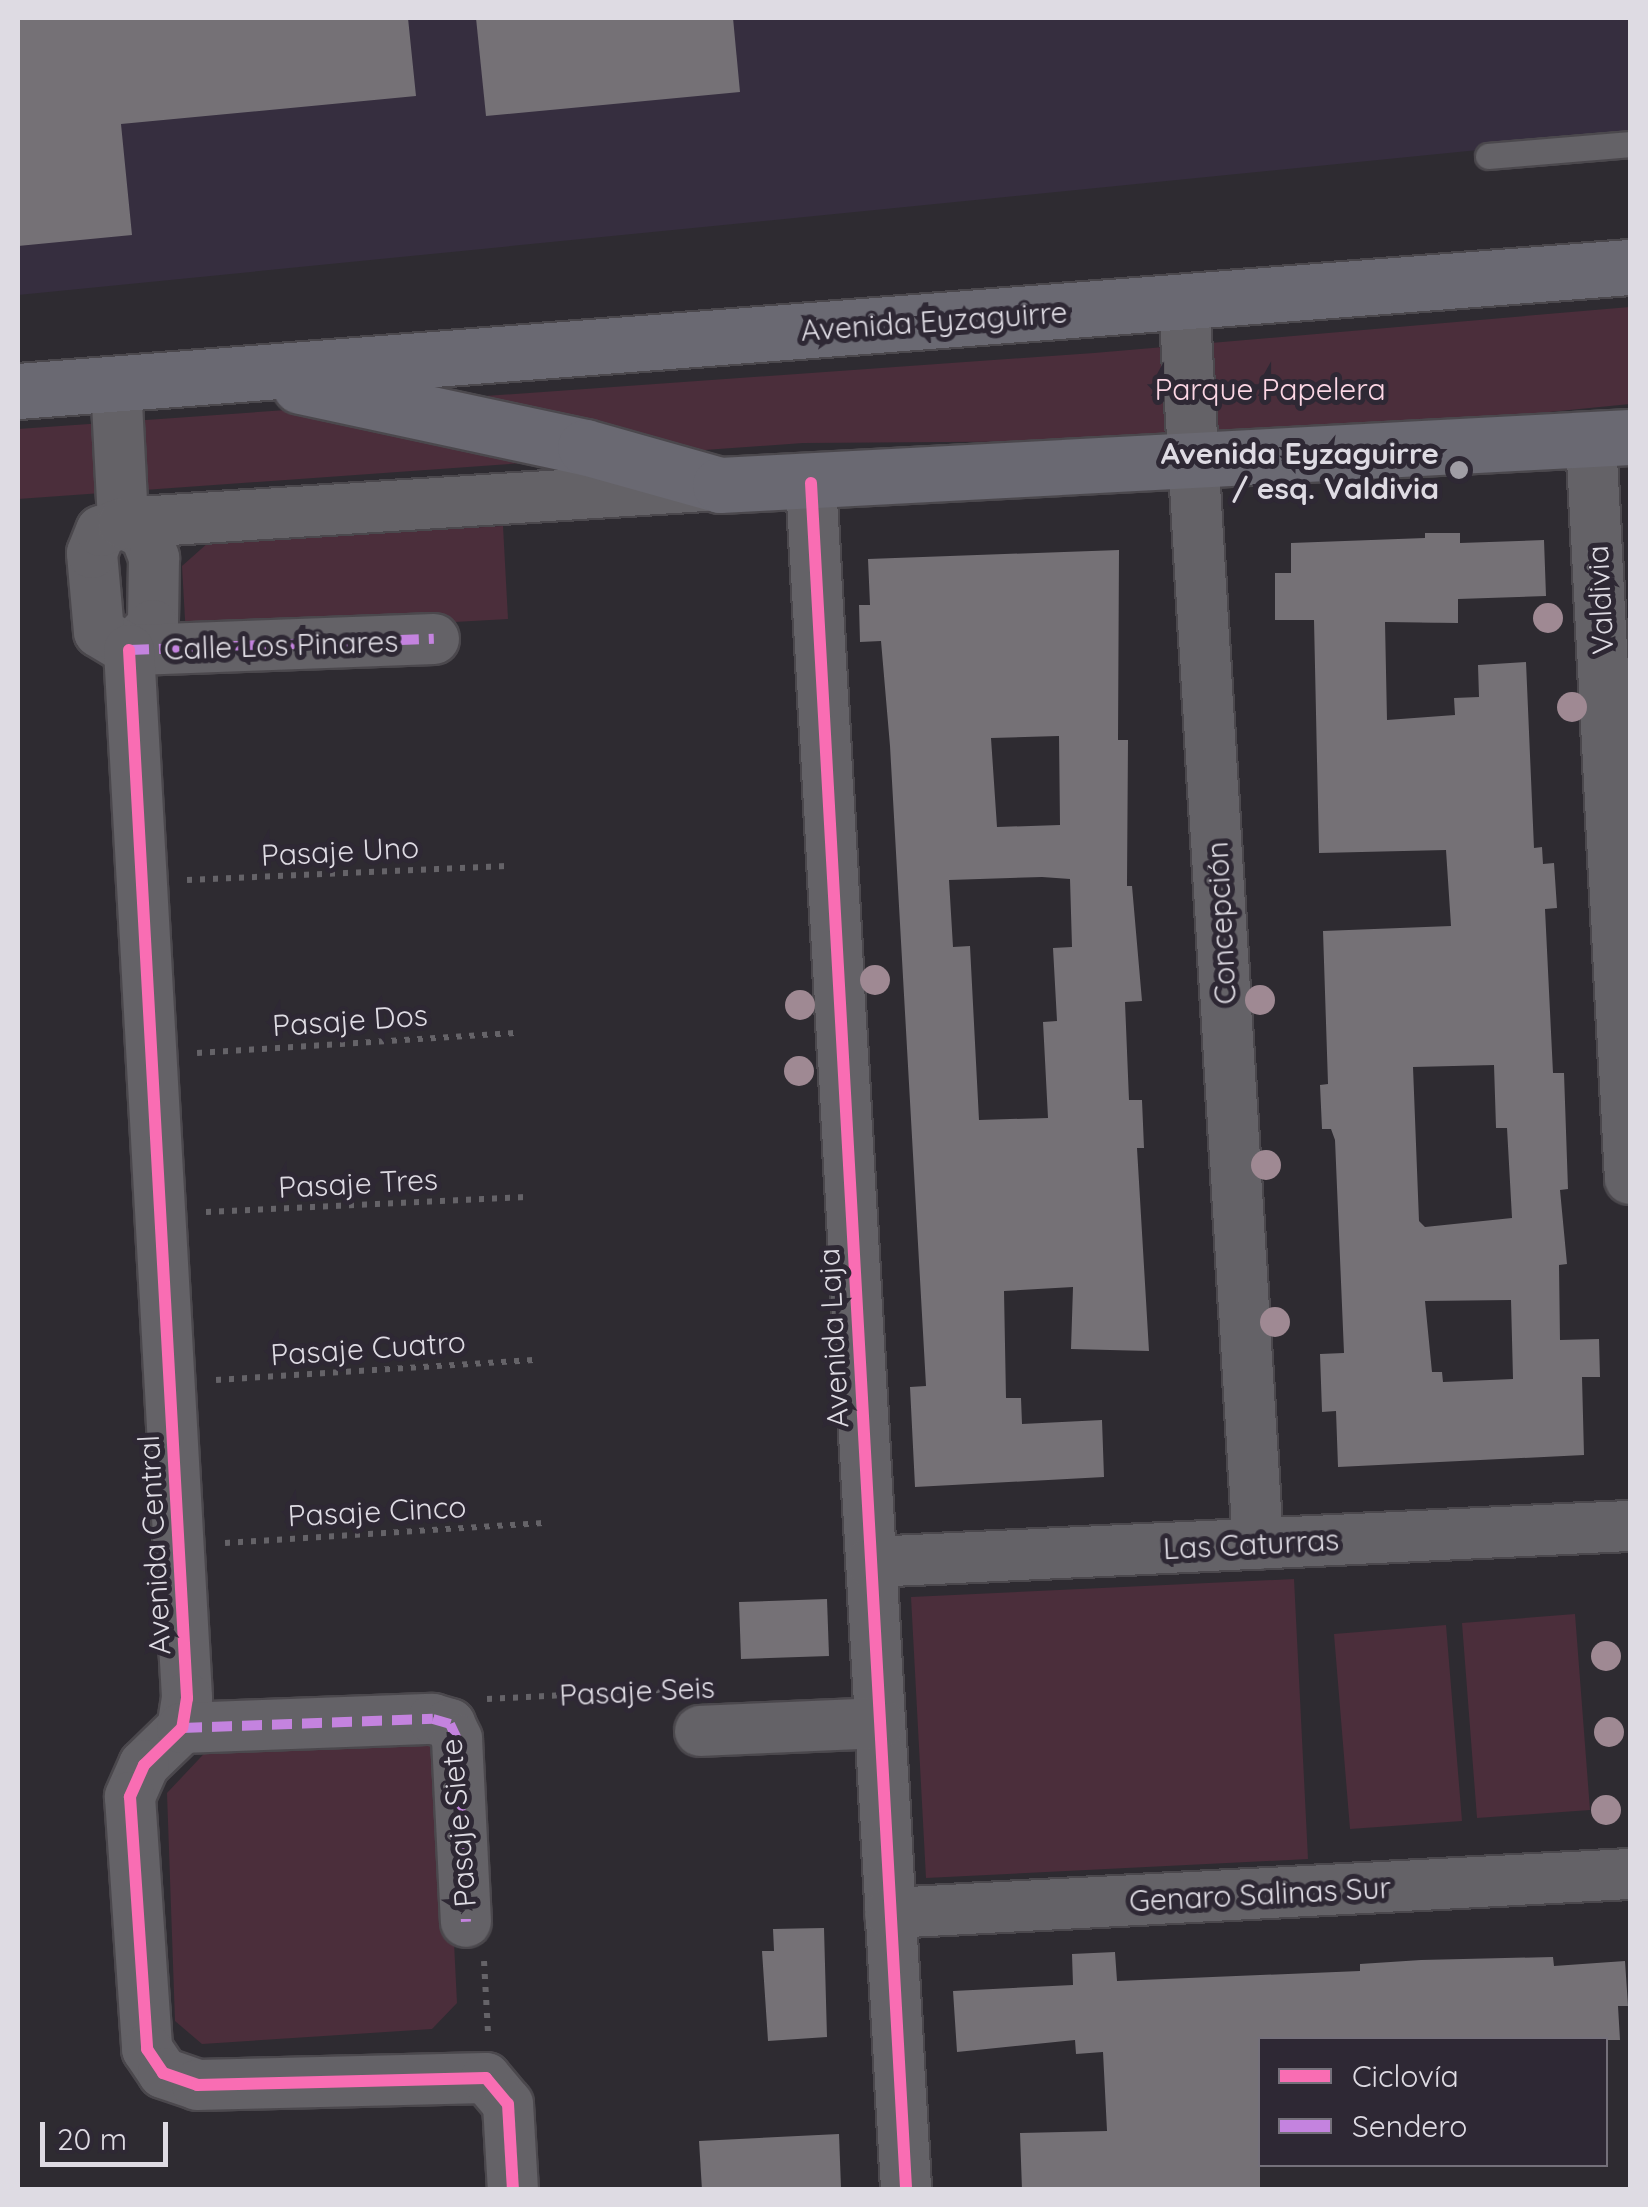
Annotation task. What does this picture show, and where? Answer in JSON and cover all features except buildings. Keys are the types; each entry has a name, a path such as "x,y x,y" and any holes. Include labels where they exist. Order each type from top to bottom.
{"main road":[{"name":"Avenida Eyzaguirre","path":"18,391 1630,268"},
{"name":"Avenida Eyzaguirre","path":"238,373 584,446 720,485 1611,439"}],"street":[{"name":"Concepción","path":"1184,302 1258,1544"},
{"path":"116,383 123,522 101,531 91,564 98,632 128,650"},
{"name":"Valdivia","path":"1611,439 1630,1179"},
{"name":"Avenida Laja","path":"810,483 906,2190"},
{"name":"Avenida Eyzaguirre","path":"123,522 720,485"},
{"name":"Calle Los Pinares","path":"128,650 434,639"},
{"name":"Avenida Central","path":"128,650 187,1698 182,1728"},
{"name":"Las Caturras","path":"871,1562 1630,1526"},
{"name":"Pasaje Seis","path":"697,1709 880,1723"},
{"path":"468,1711 433,1719 182,1728 144,1765 130,1797 144,2035 153,2062 173,2080 196,2085 464,2074 496,2084 508,2104 514,2190"},
{"name":"Pasaje Siete","path":"468,1711 457,1739 475,1942"},
{"name":"Genaro Salinas Sur","path":"890,1913 1630,1874"}],"lane":[{"path":"1488,156 1630,144"}],"path":[{"path":"475,1942 486,2020"}],"shaded area":[{"path":"18,18 1630,18 1630,135 18,295"}],"green space":[{"name":"Parque Papelera","path":"1630,307 1630,404 1267,440 803,443 18,499 18,429 1094,353"},
{"path":"503,526 508,619 186,637 182,566 209,542"},
{"path":"1294,1579 1308,1859 926,1878 911,1597"},
{"path":"1575,1614 1590,1810 1477,1818 1462,1623"},
{"path":"1446,1625 1462,1821 1350,1829 1334,1634"},
{"path":"423,1737 445,1761 457,2003 432,2029 202,2044 175,2021 167,1793 215,1742"}],"marked path":[{"path":"129,650 434,639"},
{"path":"182,1728 433,1719 450,1724 457,1739 466,1922"}],"cycle path":[{"path":"811,483 906,2190"},
{"path":"129,650 187,1698 182,1728 144,1765 130,1797 147,2049 163,2073 197,2085 486,2078 508,2104 513,2190"}],"place":[{"name":"Avenida Eyzaguirre / esq. Valdivia","path":"1459,470"}]}
